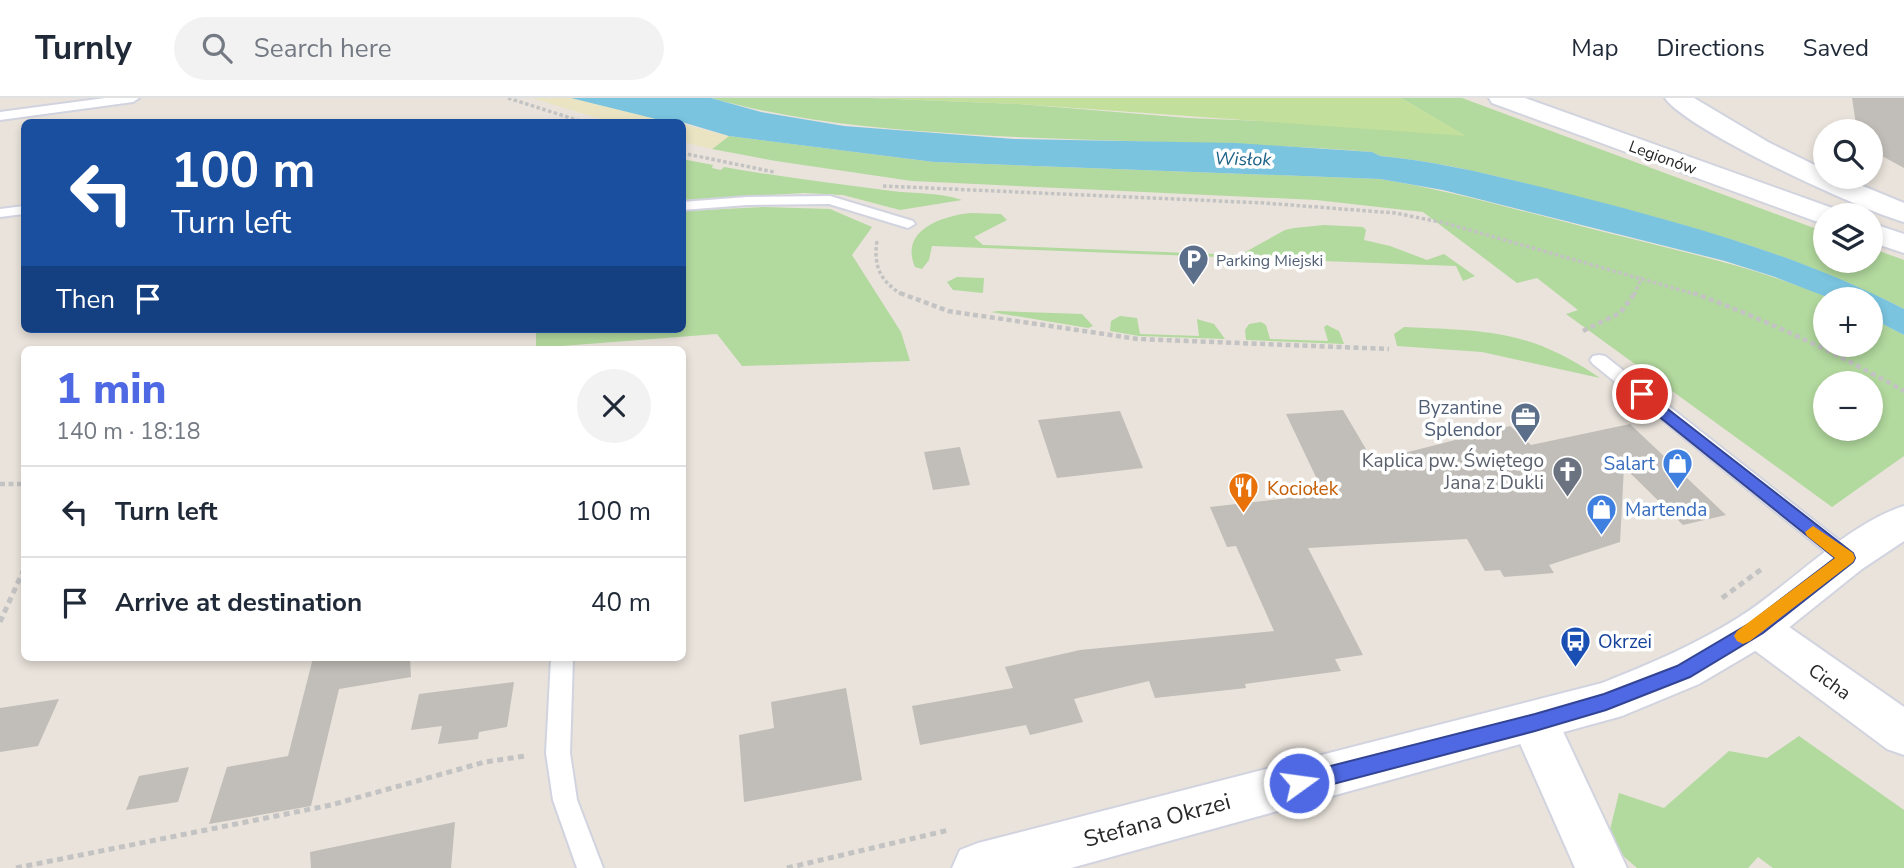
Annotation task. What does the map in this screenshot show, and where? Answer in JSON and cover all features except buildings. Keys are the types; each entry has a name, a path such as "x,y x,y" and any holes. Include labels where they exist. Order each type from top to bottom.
{"street":[{"name":"Legionów","path":"1501,98 1813,211"},
{"path":"1676,98 1737,136 1840,188 1904,213"},
{"path":"1883,236 1904,244"},
{"name":"Stefana Okrzei","path":"978,868 1535,723 1606,702 1683,671 1757,628 1847,558 1904,521"},
{"name":"Cicha","path":"1757,628 1904,734"},
{"path":"1535,723 1601,868"}],"lane":[{"path":"0,116 132,98"},
{"path":"686,206 747,201 831,200 908,224"},
{"path":"0,213 21,210"},
{"path":"1599,360 1847,558"},
{"path":"562,661 558,753 565,800 590,868"}],"path":[{"path":"508,98 574,119"},
{"path":"686,154 779,173"},
{"path":"871,186 1371,210 1445,223 1642,277 1745,312 1833,351 1904,391"},
{"path":"879,237 873,253 874,265 892,289 921,305 948,311 1138,339 1389,349"},
{"path":"1583,331 1616,319 1633,299 1642,277"},
{"path":"0,484 21,484"},
{"path":"0,622 21,576"},
{"path":"16,868 331,805 485,762 558,753"}],"green space":[{"path":"711,98 870,98 1019,104 1188,118 1308,123 1464,135 1401,98 1462,98 1813,228 1813,268 1703,231 1620,208 1504,178 1455,167 1380,156 1371,152 899,130 836,123"},
{"path":"870,98 1401,98 1466,136 1019,104"},
{"path":"729,136 934,162 1380,179 1460,195 1683,252 1813,291 1813,357 1883,357 1883,324 1904,335 1904,456 1832,507 1566,314 1578,310 1537,278 1517,283 1423,212 1316,200 912,181 712,149"},
{"path":"686,160 713,165 712,168 721,170 724,167 962,200 900,210 843,195 804,193 686,200"},
{"path":"764,207 830,209 872,227 852,255 901,332 910,361 742,366 717,334 536,346 536,333 686,333 686,211"},
{"path":"971,213 1001,214 1007,220 974,237 983,245 1240,255 1285,230 1324,225 1363,227 1366,230 1364,240 1390,246 1427,260 1444,254 1475,276 1463,281 1456,266 932,246 929,260 922,269 915,267 913,243 918,234 926,227 948,217"},
{"path":"1883,252 1904,260 1904,309 1883,299 1883,287 1858,287 1825,273 1883,273"},
{"path":"957,277 984,278 983,293 953,290 947,282"},
{"path":"991,312 1082,314 1093,326 1088,328"},
{"path":"1120,316 1137,318 1140,334 1199,336 1197,319 1214,324 1225,339 1139,336 1110,331 1111,321"},
{"path":"1261,322 1266,325 1270,339 1328,341 1324,327 1327,325 1339,331 1344,344 1246,340 1245,330 1249,324"},
{"path":"1404,327 1483,332 1528,341 1575,362 1600,378 1482,352 1397,346 1394,334"},
{"path":"1799,736 1904,810 1904,868 1773,868 1758,857 1748,868 1637,868 1607,842 1619,793 1664,808 1729,751 1767,758"}],"sand":[{"path":"532,98 571,98 661,119 600,119"},
{"path":"686,125 729,136 712,149 686,143"}],"water":[{"name":"Wisłok","path":"571,98 711,98 761,112 844,126 1014,139 1236,143 1372,152 1380,156 1477,172 1658,217 1783,257 1813,268 1813,273 1826,273 1857,287 1813,287 1813,292 1725,261 1443,190 1380,179 934,162 729,136 686,123 686,119 656,119"},
{"path":"1883,299 1904,309 1904,335 1883,324"}],"slow traffic":[{"path":"1743,636 1847,558 1813,532"}],"place":[{"name":"Parking Miejski","path":"1193,287"},
{"name":"Byzantine Splendor","path":"1525,445"},
{"name":"Salart","path":"1678,490"},
{"name":"Kaplica pw. Świętego Jana z Dukli","path":"1567,498"},
{"name":"Kociołek","path":"1244,515"},
{"name":"Martenda","path":"1602,536"},
{"name":"Okrzei","path":"1575,668"}],"route":[{"path":"1299,783 1535,723 1606,702 1683,671 1757,628 1847,558 1642,394"}]}
